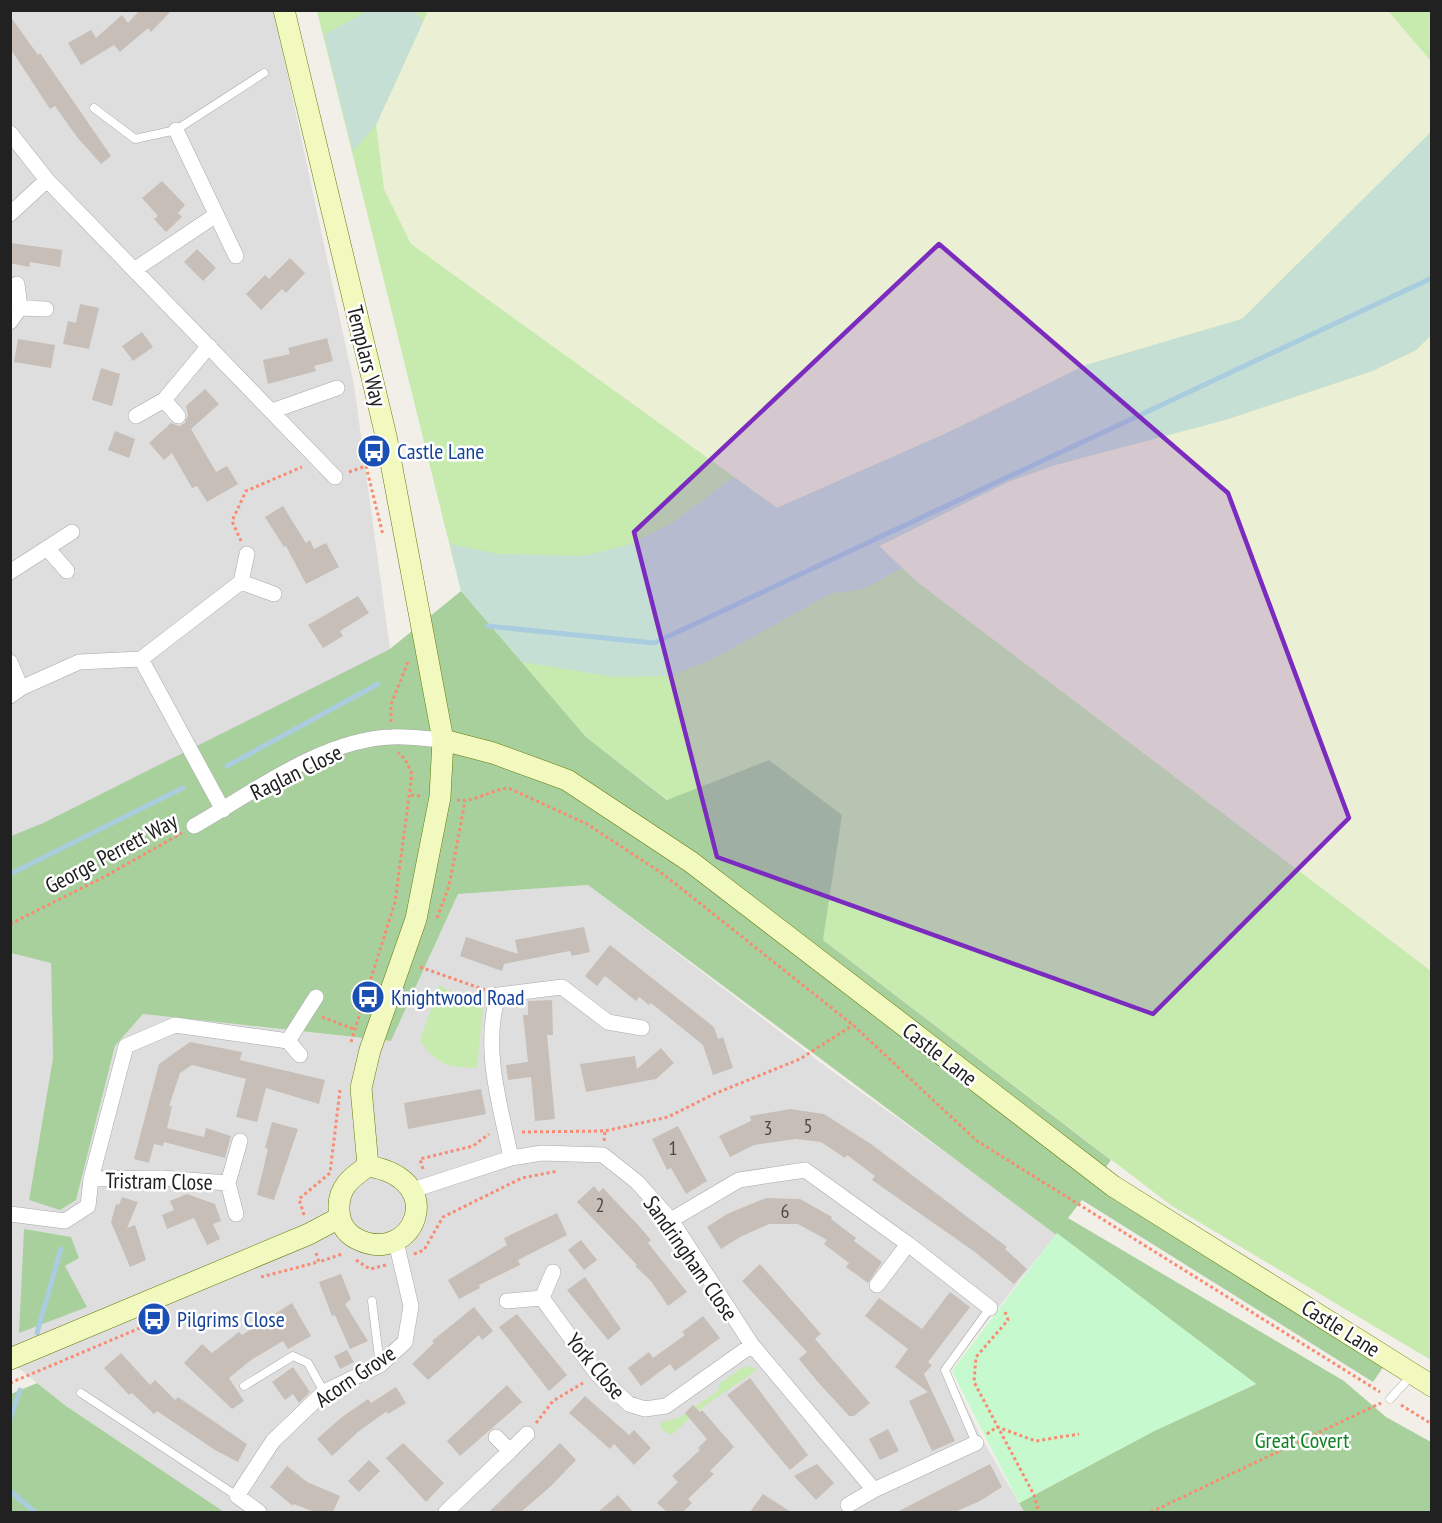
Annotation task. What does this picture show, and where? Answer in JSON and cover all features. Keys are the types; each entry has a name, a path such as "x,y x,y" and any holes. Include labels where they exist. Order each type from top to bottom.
{"street":[{"name":"Templars Way","path":"284,10 386,436 443,740"},
{"path":"176,130 236,256"},
{"path":"10,133 47,180 335,477"},
{"path":"10,214 47,180"},
{"path":"134,270 216,215"},
{"path":"10,322 20,308 16,284"},
{"path":"20,308 46,309"},
{"path":"136,416 164,400 209,346"},
{"path":"272,411 337,388"},
{"path":"164,400 178,416"},
{"path":"10,572 72,532"},
{"path":"47,548 68,572"},
{"path":"10,662 16,692 79,662 141,659 241,582 247,554"},
{"path":"241,582 274,594"},
{"name":"Raglan Close","path":"141,659 223,810"},
{"name":"Raglan Close","path":"194,826 302,763 357,742 391,737 443,740"},
{"path":"368,1166 361,1088 370,1050 416,919 440,797 443,740"},
{"name":"Castle Lane","path":"443,740 493,753 567,780 691,862 1113,1186 1414,1373 1431,1386"},
{"path":"511,1158 493,1077 491,1019 498,995 562,987 609,1022 642,1028"},
{"path":"300,1055 288,1041 316,997"},
{"name":"Tristram Close","path":"10,1214 65,1221 88,1206 91,1179 126,1046 175,1025 288,1041"},
{"name":"Tristram Close","path":"236,1215 228,1183 240,1141"},
{"name":"Sandringham Close","path":"421,1187 511,1158 542,1153 603,1155 637,1182 671,1220 753,1345 874,1490"},
{"path":"368,1166 397,1173 421,1187 415,1217 405,1234 396,1242 383,1246 369,1245 351,1236 339,1218 338,1201 343,1188 351,1178 368,1166"},
{"path":"671,1220 740,1180 805,1170 908,1244 990,1308"},
{"name":"Tristram Close","path":"91,1179 162,1178 228,1183"},
{"path":"10,1359 309,1234 339,1218"},
{"name":"Acorn Grove","path":"237,1496 273,1441 324,1392 380,1365 405,1342 411,1306 396,1242"},
{"path":"877,1285 908,1244"},
{"path":"507,1301 542,1298 553,1272"},
{"name":"York Close","path":"542,1298 597,1374 628,1404 645,1409 666,1406 753,1345"},
{"path":"446,1512 527,1434"},
{"path":"496,1437 510,1451"},
{"path":"848,1505 874,1490 976,1443"},
{"path":"237,1496 259,1512"}],"lane":[{"path":"94,108 135,139 176,130 264,73"},
{"path":"372,1301 380,1365"},
{"path":"976,1443 945,1370 990,1308"},
{"path":"244,1386 293,1356 308,1363 324,1392"},
{"path":"1390,1398 1414,1373"},
{"path":"81,1393 237,1496"}],"path":[{"path":"247,554 232,521 246,491 319,460"},
{"path":"335,477 366,466 385,543"},
{"path":"349,1049 394,902 411,795 410,767 405,759 395,751 391,737 392,704 409,660"},
{"path":"411,795 465,801 496,789 508,788 587,824 663,874 853,1024 977,1141 1431,1424"},
{"path":"435,926 449,886 465,801"},
{"name":"George Perrett Way","path":"10,924 104,877 194,826"},
{"path":"424,957 420,967 498,995"},
{"path":"308,1011 354,1029"},
{"path":"421,1187 420,1159 473,1146 504,1122 518,1131 533,1134 605,1131 668,1117 714,1094 800,1059 853,1024"},
{"path":"330,1173 342,1080"},
{"path":"253,1279 319,1262"},
{"path":"990,1308 1002,1305 1008,1320 976,1358 974,1382 1034,1495 1039,1512"},
{"path":"10,1383 157,1320"},
{"path":"527,1434 553,1401 597,1374"},
{"path":"1151,1512 1390,1398"},
{"path":"998,1426 1036,1441 1079,1434"},
{"path":"976,1443 998,1426"}],"highlighted area":[{"path":"939,244 1228,493 1349,818 1153,1014 717,857 634,532"}],"shaded area":[{"path":"11,11 274,11 354,385 390,649 43,823 11,836"},
{"path":"588,885 825,1066 1057,1233 949,1370 980,1435 1024,1512 223,1512 66,1406 11,1362 10,953 51,962 53,1058 29,1200 76,1200 115,1046 143,1014 391,1041 458,894"}],"green space":[{"path":"317,11 428,11 376,125 384,189 411,244 777,508 949,432 1086,365 1242,319 1431,132 1431,335 1416,350 1372,371 1225,420 1055,465 1010,481 879,546 916,581 1431,971 1431,1360 1172,1206 823,940 841,815 769,760 668,800 586,737 461,591"},
{"path":"367,11 415,11 423,22 376,125 353,151 324,35"},
{"path":"428,11 1387,11 1431,61 1431,132 1242,319 1086,365 949,432 777,508 411,244 384,189 376,125"},
{"path":"1388,11 1431,11 1431,61"},
{"path":"1431,132 1431,335 1416,350 1372,371 1225,420 1055,465 1010,481 879,546 902,568 863,589 832,593 713,659 670,676 614,677 522,662 461,591 450,544 499,554 584,556 631,544 671,524 734,477 777,508 949,432 1086,365 1242,319"},
{"path":"1431,335 1431,971 916,581 878,546 1010,481 1055,465 1225,420 1372,371 1416,350"},
{"name":"Great Covert","path":"461,591 586,737 667,800 769,760 842,815 823,940 1111,1160 1095,1182 1384,1366 1373,1382 1082,1200 1068,1218 1344,1381 1386,1417 1431,1442 1431,1512 1024,1512 1019,1503 1154,1431 1256,1384 588,885 458,894 391,1041 143,1014 115,1046 76,1200 60,1210 29,1200 53,1058 51,963 11,953 11,836 43,823 390,649"},
{"path":"439,985 483,1009 477,1068 444,1064 433,1056 420,1041"},
{"path":"24,1229 71,1237 79,1258 65,1266 87,1307 19,1333"},
{"path":"1057,1233 1256,1384 1154,1431 1019,1503 952,1371"},
{"path":"749,1366 757,1370 704,1406 671,1435 661,1429 660,1423 678,1418 718,1391 719,1384 740,1369"},
{"path":"37,1383 66,1406 224,1512 11,1512 11,1394"}],"building":[{"path":"140,10 172,10 151,32 148,28 120,52 114,45 81,65 68,43 91,30 96,38 122,15 128,23"},
{"path":"10,16 38,55 40,53 111,156 101,164 77,137 55,106 50,109 10,48"},
{"path":"162,181 185,205 178,213 182,217 166,232 154,219 158,216 142,198"},
{"path":"10,243 62,250 60,267 30,262 29,267 10,263"},
{"path":"197,249 216,268 203,281 184,262"},
{"path":"290,258 305,273 286,293 282,289 261,310 246,294 265,275 269,279"},
{"path":"80,304 99,308 89,349 63,344 68,321 76,323"},
{"path":"142,332 153,347 133,361 122,346"},
{"path":"327,338 333,361 314,366 316,371 268,384 263,360 290,354 288,348"},
{"path":"18,339 55,345 51,368 14,362"},
{"path":"101,368 120,374 112,406 92,400"},
{"path":"205,389 219,404 191,429 216,472 227,466 238,484 207,502 197,486 192,488 172,453 164,460 149,443 171,423 179,426 185,423 188,415 186,406"},
{"path":"115,431 135,439 129,458 108,450"},
{"path":"283,506 306,543 310,540 314,549 326,543 339,567 306,584 286,546 284,547 265,517"},
{"path":"358,596 369,613 340,631 343,636 323,648 308,625"},
{"path":"584,927 590,952 572,956 570,951 504,964 502,971 460,956 466,937 518,954 515,940"},
{"path":"610,945 714,1027 718,1039 723,1037 733,1068 713,1075 703,1045 651,1003 649,1005 639,997 636,1001 605,976 597,986 585,976"},
{"path":"552,1000 553,1035 547,1035 555,1119 535,1121 531,1077 508,1080 506,1065 528,1062 523,1015 528,1015 528,1001"},
{"path":"190,1042 242,1052 240,1060 325,1080 319,1104 266,1088 257,1122 236,1117 246,1079 192,1065 180,1073 169,1106 172,1106 167,1128 204,1137 206,1128 231,1136 225,1158 164,1142 163,1146 154,1144 149,1163 134,1159 159,1064"},
{"path":"661,1048 674,1063 656,1079 586,1092 580,1064 635,1056 637,1069"},
{"path":"481,1089 486,1114 408,1129 404,1103"},
{"path":"790,1109 824,1114 871,1144 1007,1247 1005,1249 1027,1269 1014,1284 975,1252 872,1180 875,1176 847,1155 845,1158 821,1142 796,1139 754,1145 730,1157 719,1136 751,1121 750,1116"},
{"path":"272,1122 298,1129 274,1200 257,1195"},
{"path":"678,1126 707,1181 686,1194 671,1168 667,1170 652,1139"},
{"path":"594,1186 599,1192 603,1188 638,1225 651,1240 648,1243 687,1292 668,1306 651,1281 635,1266 637,1265 577,1202"},
{"path":"187,1194 215,1204 221,1221 213,1224 220,1239 207,1245 194,1218 167,1229 162,1215 174,1210 170,1201"},
{"path":"122,1197 138,1202 127,1228 135,1225 146,1260 130,1267 111,1222 116,1204 119,1205"},
{"path":"766,1198 800,1199 832,1217 831,1219 856,1238 854,1241 882,1262 868,1283 846,1267 849,1263 824,1244 827,1240 798,1224 769,1224 740,1237 721,1249 707,1227 727,1214"},
{"path":"557,1213 567,1235 518,1260 520,1265 479,1285 480,1288 459,1299 448,1280 507,1245 504,1238"},
{"path":"581,1240 597,1260 584,1270 568,1250"},
{"path":"760,1264 821,1334 815,1339 870,1403 854,1416 849,1416 817,1381 799,1359 807,1352 742,1281"},
{"path":"341,1274 351,1299 345,1304 368,1341 350,1349 335,1315 332,1316 319,1282"},
{"path":"585,1277 621,1329 608,1340 567,1290"},
{"path":"950,1292 970,1307 928,1362 932,1365 924,1374 955,1441 932,1451 909,1401 928,1392 895,1367 908,1349 865,1316 879,1298 922,1329"},
{"path":"292,1303 311,1336 288,1349 283,1341 251,1360 229,1378 244,1401 232,1409 184,1363 202,1344 212,1353 239,1332 242,1335"},
{"path":"474,1307 493,1331 482,1340 479,1335 428,1380 412,1364 434,1343 432,1341"},
{"path":"517,1314 567,1375 549,1391 499,1327"},
{"path":"703,1316 720,1338 675,1371 670,1364 641,1386 628,1368 649,1352 653,1358 685,1335 682,1332"},
{"path":"347,1350 354,1362 340,1369 334,1356"},
{"path":"121,1353 150,1385 155,1380 175,1400 178,1397 247,1444 238,1462 215,1450 157,1411 154,1414 132,1393 129,1395 104,1368"},
{"path":"293,1367 310,1392 299,1403 293,1394 285,1400 272,1382"},
{"path":"750,1378 808,1455 790,1470 727,1395"},
{"path":"507,1385 522,1402 460,1456 447,1441"},
{"path":"396,1387 406,1403 388,1414 387,1411 359,1431 332,1456 317,1439 342,1417 368,1399 371,1403"},
{"path":"585,1396 629,1435 634,1430 651,1448 634,1465 614,1444 610,1449 569,1413"},
{"path":"693,1405 700,1412 702,1410 734,1447 710,1471 714,1474 688,1499 692,1503 683,1512 667,1512 657,1503 678,1482 672,1476 700,1450 698,1448 707,1439 685,1413"},
{"path":"888,1429 899,1451 880,1460 869,1439"},
{"path":"403,1443 444,1483 426,1502 386,1458"},
{"path":"560,1443 576,1460 551,1486 521,1512 489,1512"},
{"path":"369,1460 380,1471 359,1492 348,1481"},
{"path":"817,1464 834,1483 816,1500 794,1476"},
{"path":"990,1464 1002,1487 980,1501 955,1512 897,1512"},
{"path":"287,1466 307,1482 340,1496 333,1512 314,1512 294,1504 293,1506 270,1487"},
{"path":"763,1494 791,1512 750,1512"},
{"path":"618,1495 633,1512 598,1512"}],"waterway":[{"path":"487,626 654,643 1432,278"},
{"path":"227,766 378,684"},
{"path":"10,874 183,788"},
{"path":"37,1333 61,1249"},
{"path":"10,1420 20,1390"},
{"path":"10,1491 35,1512"}],"place":[{"name":"Castle Lane","path":"374,451"},
{"name":"Knightwood Road","path":"368,997"},
{"name":"Pilgrims Close","path":"154,1319"}]}
